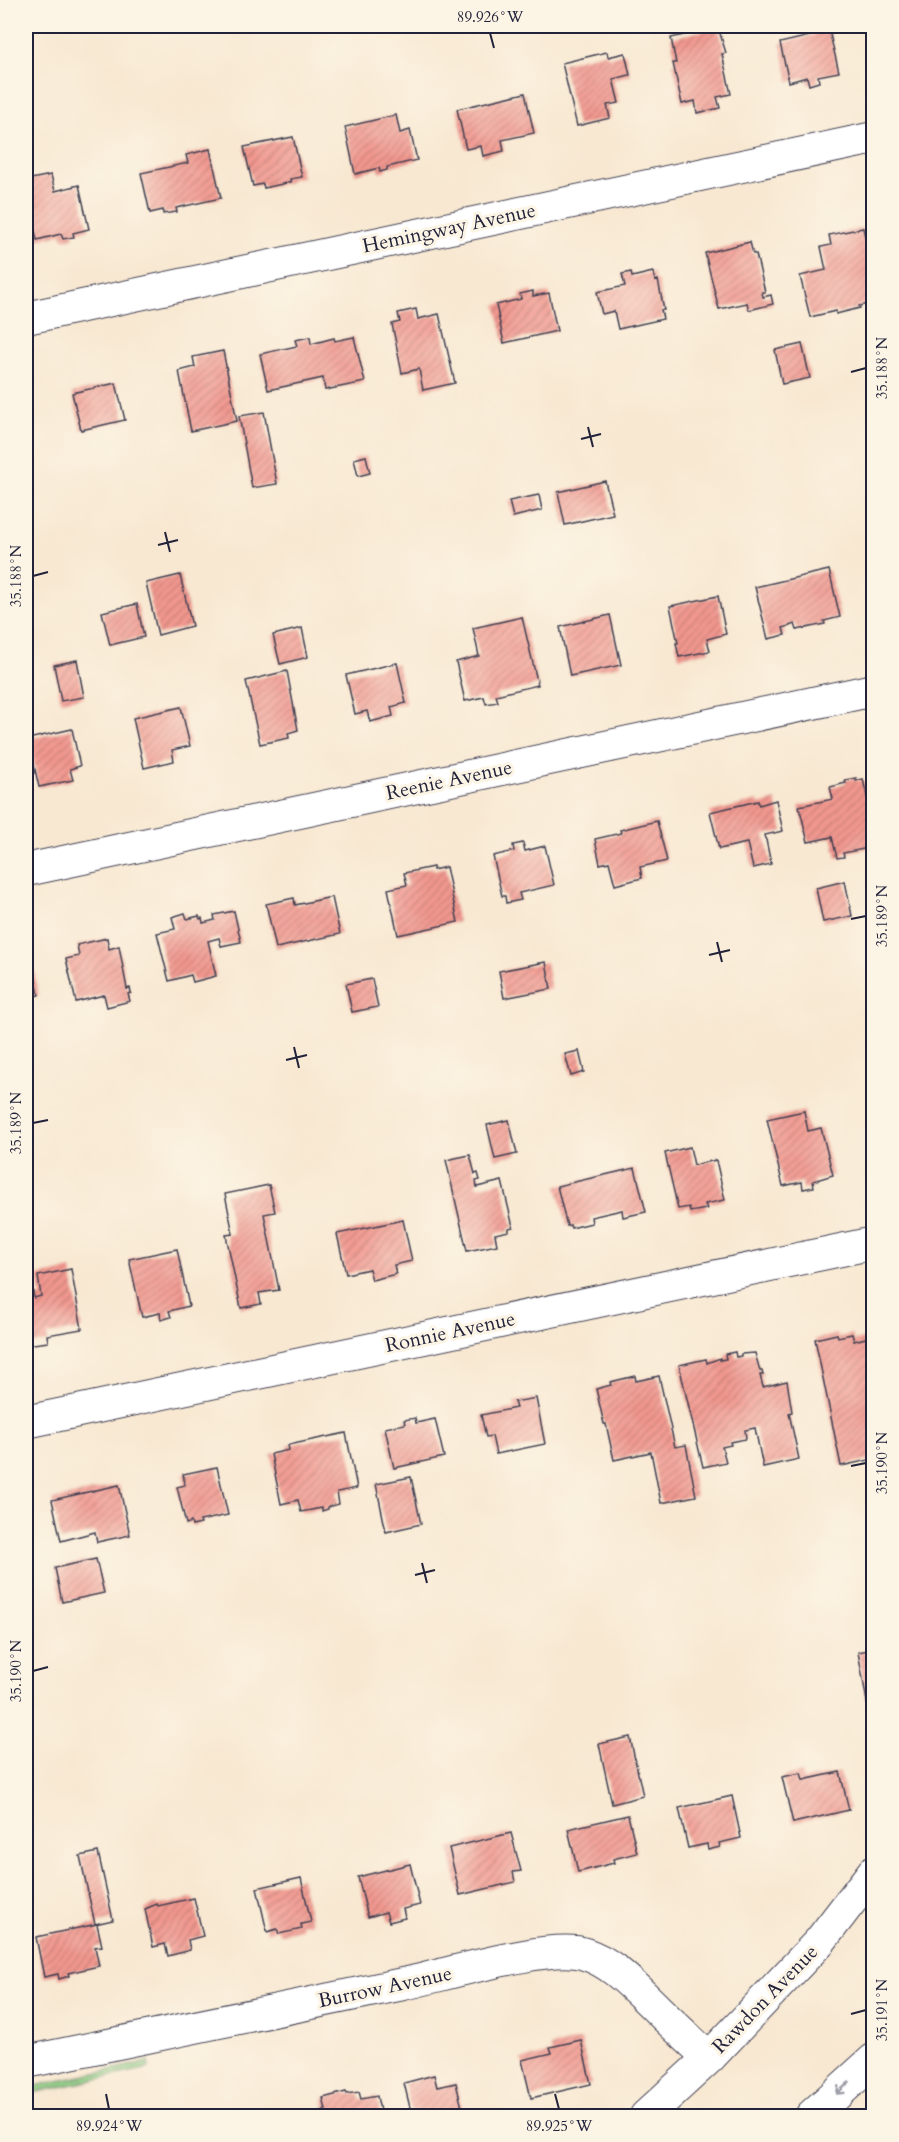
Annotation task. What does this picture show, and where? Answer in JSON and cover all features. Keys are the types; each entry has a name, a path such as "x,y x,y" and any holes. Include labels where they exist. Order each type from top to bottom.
{"highway":[{"path":"812,2116 873,2060"}],"street":[{"name":"Hemingway Avenue","path":"26,318 873,138"},
{"name":"Reenie Avenue","path":"26,870 873,690"},
{"name":"Ronnie Avenue","path":"26,1422 873,1243"},
{"name":"Rawdon Avenue","path":"646,2116 709,2058 820,1941 873,1871"},
{"name":"Burrow Avenue","path":"26,2062 499,1962 561,1952 582,1953 620,1974 709,2058"}],"green space":[{"path":"148,2062 149,2068 26,2094 26,2088"}],"building":[{"path":"828,26 839,72 818,76 819,82 809,85 807,77 789,82 780,43 814,35 812,27"},
{"path":"718,27 726,53 722,54 731,94 717,97 720,108 697,113 695,101 682,104 673,63 676,63 671,38"},
{"path":"607,52 608,57 625,53 630,75 613,79 619,103 607,105 610,118 577,126 562,63"},
{"path":"525,93 534,133 502,140 504,151 483,156 481,146 466,149 457,109"},
{"path":"396,115 400,133 410,130 417,160 387,167 387,170 380,172 379,168 355,174 345,127"},
{"path":"293,137 302,177 264,188 263,184 253,186 244,147"},
{"path":"210,149 221,198 176,208 177,212 163,214 163,210 150,213 141,173 188,163 186,155"},
{"path":"51,175 55,191 79,185 89,229 73,233 74,237 63,239 61,234 37,240 33,222 26,224 26,180"},
{"path":"863,228 874,274 874,303 836,314 836,311 810,317 800,276 826,270 821,247 831,245 829,235"},
{"path":"750,242 753,254 756,254 765,292 762,292 763,297 771,295 773,304 749,310 747,303 719,309 705,253"},
{"path":"631,272 632,277 653,272 655,281 658,280 664,310 661,310 663,319 618,329 614,311 602,314 597,292 625,286 622,274"},
{"path":"533,291 533,296 549,293 557,331 504,343 496,305 521,299 520,294"},
{"path":"416,309 418,319 439,314 455,383 423,390 419,369 402,373 392,324 400,322 398,313"},
{"path":"310,337 311,344 334,338 335,341 354,337 365,382 325,390 323,378 268,390 260,354 297,346 295,340"},
{"path":"802,344 810,378 782,384 775,350"},
{"path":"223,351 237,421 191,431 179,371 195,367 193,357"},
{"path":"116,383 125,420 81,430 72,393"},
{"path":"264,412 277,484 252,488 239,416"},
{"path":"366,456 370,473 358,476 354,459"},
{"path":"605,481 613,514 565,525 558,492"},
{"path":"539,495 542,510 513,517 509,501"},
{"path":"829,570 840,617 824,621 825,624 797,630 795,624 783,628 785,635 768,639 755,587"},
{"path":"180,575 192,626 158,635 146,583"},
{"path":"718,596 726,634 707,639 710,651 679,657 670,606"},
{"path":"137,604 144,637 110,645 102,612"},
{"path":"610,615 621,665 570,676 560,627"},
{"path":"522,617 538,685 496,695 498,702 486,704 484,697 465,701 456,662 479,656 473,628"},
{"path":"302,628 308,657 280,664 273,635"},
{"path":"77,660 84,697 61,701 54,665"},
{"path":"397,663 406,703 391,707 393,716 370,722 367,711 355,714 346,675"},
{"path":"287,671 298,730 288,733 289,738 260,744 246,681"},
{"path":"181,707 190,746 172,750 174,761 144,768 133,718"},
{"path":"72,729 80,766 70,769 73,780 39,787 28,739"},
{"path":"856,778 856,781 863,779 874,827 874,847 843,853 844,857 837,858 832,837 808,842 799,806 833,799 830,787"},
{"path":"776,800 783,831 765,835 771,864 753,868 747,843 719,849 710,812 758,801 759,805"},
{"path":"657,821 667,861 640,867 642,878 615,885 609,862 600,864 595,839"},
{"path":"523,843 525,851 545,846 554,885 519,893 521,900 506,903 505,896 502,896 493,856 514,851 513,845"},
{"path":"433,867 433,870 446,867 458,922 398,935 388,889 407,885 404,873"},
{"path":"845,881 852,916 823,922 816,888"},
{"path":"332,897 340,934 276,948 266,904 294,898 295,905"},
{"path":"234,911 241,942 221,946 219,938 208,941 216,976 193,982 191,975 169,981 157,933 175,929 172,917 185,913 187,919 199,916 203,923 215,920 214,915"},
{"path":"107,938 109,949 119,946 127,989 130,988 131,993 128,994 130,1001 107,1007 104,995 76,1002 66,959 79,956 77,945"},
{"path":"31,957 39,995 26,998 26,959"},
{"path":"546,962 551,989 504,998 499,971"},
{"path":"372,979 378,1007 352,1012 346,984"},
{"path":"579,1051 584,1072 571,1076 565,1054"},
{"path":"804,1111 808,1131 821,1128 833,1175 813,1181 814,1187 803,1189 802,1182 783,1186 767,1119"},
{"path":"509,1120 517,1154 495,1159 487,1125"},
{"path":"690,1147 694,1165 716,1160 725,1200 705,1204 707,1209 690,1212 689,1207 678,1209 665,1153"},
{"path":"470,1155 475,1174 478,1173 480,1180 476,1181 477,1187 502,1181 513,1227 509,1228 509,1231 495,1234 497,1245 467,1251 446,1160"},
{"path":"635,1168 646,1212 623,1217 622,1210 591,1217 592,1223 571,1228 570,1225 567,1226 557,1186"},
{"path":"269,1185 275,1212 264,1214 279,1290 259,1293 261,1304 241,1308 226,1235 233,1234 225,1194"},
{"path":"403,1220 412,1261 394,1265 396,1274 372,1280 369,1269 346,1274 337,1234"},
{"path":"177,1249 189,1306 169,1311 171,1317 161,1320 160,1313 142,1317 129,1259"},
{"path":"71,1269 82,1329 47,1335 48,1342 26,1345 26,1275 30,1274 34,1298 41,1296 38,1276"},
{"path":"837,1334 838,1337 852,1334 854,1341 866,1338 874,1371 874,1459 841,1466 815,1339"},
{"path":"735,1352 736,1357 741,1354 755,1353 763,1375 760,1375 763,1387 787,1381 792,1412 789,1413 799,1459 763,1467 755,1428 745,1430 746,1439 730,1442 731,1445 722,1447 726,1462 703,1467 679,1365 706,1359 707,1363 720,1358 720,1360 726,1359 725,1354"},
{"path":"635,1376 636,1381 659,1376 675,1447 686,1445 696,1496 661,1503 651,1452 614,1460 596,1389 611,1385 610,1382"},
{"path":"536,1398 545,1444 496,1454 492,1436 486,1437 481,1415 516,1408 514,1402"},
{"path":"415,1418 416,1423 435,1419 444,1457 394,1468 385,1428 405,1424 404,1420"},
{"path":"346,1433 357,1488 337,1492 339,1504 322,1511 322,1508 301,1512 298,1500 281,1504 271,1454 289,1450 288,1445"},
{"path":"217,1467 228,1515 200,1521 201,1524 192,1526 191,1522 186,1524 177,1487 185,1485 183,1474"},
{"path":"411,1477 421,1524 386,1532 376,1484"},
{"path":"119,1485 130,1535 97,1542 95,1532 61,1541 52,1500"},
{"path":"96,1559 104,1593 62,1602 55,1568"},
{"path":"874,1649 874,1729 872,1729 858,1652"},
{"path":"630,1737 643,1796 612,1804 599,1744"},
{"path":"840,1772 849,1810 793,1823 782,1777 801,1773 803,1780"},
{"path":"732,1796 741,1838 719,1843 720,1847 708,1850 707,1844 688,1848 679,1808"},
{"path":"628,1815 637,1853 613,1859 614,1863 578,1872 568,1829"},
{"path":"511,1833 521,1871 513,1872 515,1882 460,1895 449,1848"},
{"path":"98,1852 113,1920 95,1924 80,1856"},
{"path":"410,1864 420,1905 403,1909 405,1918 389,1922 386,1912 368,1917 358,1877"},
{"path":"301,1878 311,1922 301,1924 302,1929 279,1934 277,1929 267,1932 257,1888"},
{"path":"194,1898 203,1936 188,1940 190,1950 168,1956 165,1944 153,1947 145,1909 157,1904 158,1906"},
{"path":"97,1924 102,1946 95,1947 99,1966 68,1973 69,1976 59,1979 58,1974 44,1977 36,1937"},
{"path":"581,2040 591,2084 531,2098 522,2060 552,2053 550,2047"},
{"path":"434,2075 437,2087 456,2083 464,2116 412,2116 404,2083"},
{"path":"346,2092 347,2094 359,2092 361,2099 377,2096 381,2116 312,2116 312,2113 326,2110 323,2098"}]}
